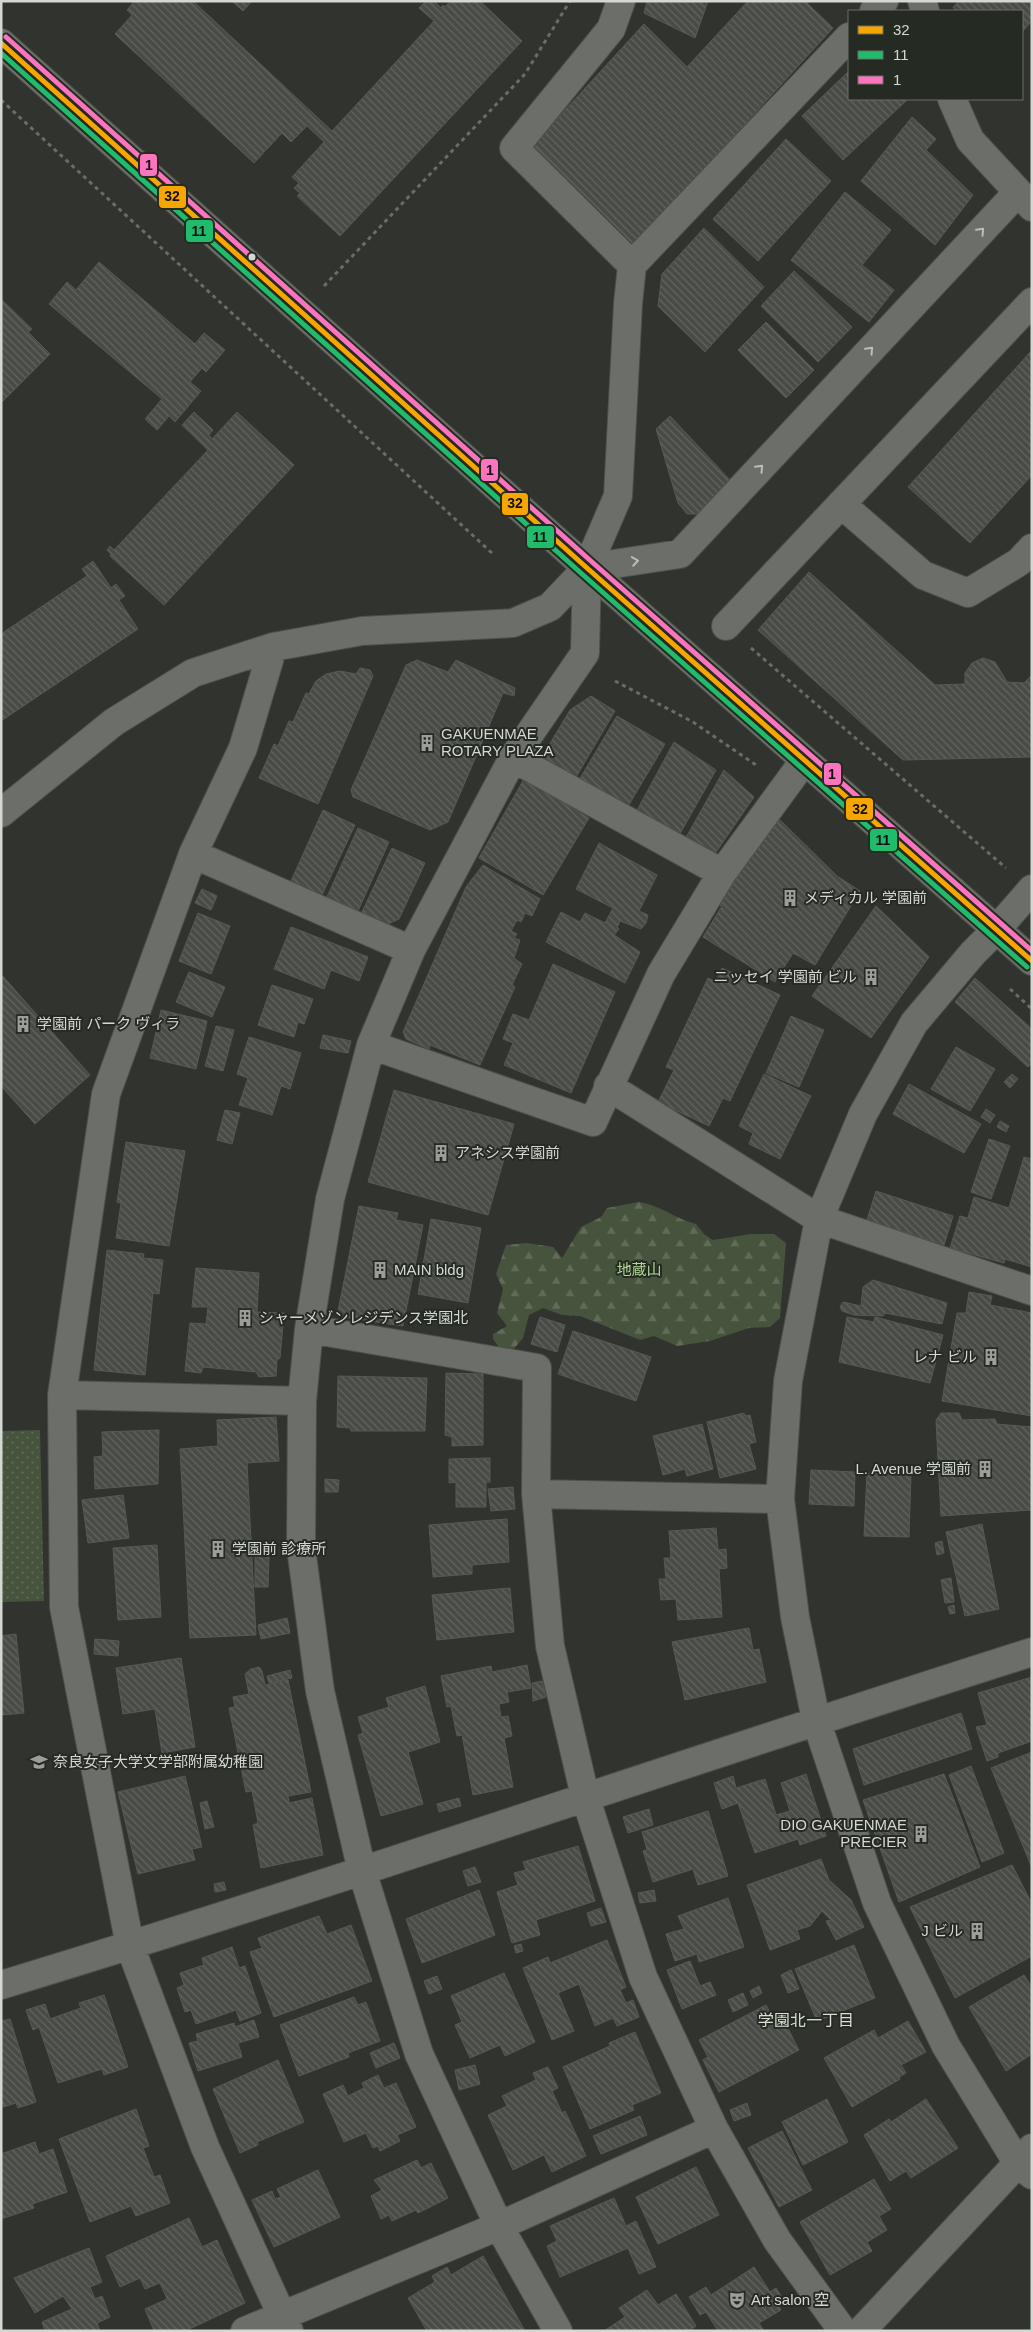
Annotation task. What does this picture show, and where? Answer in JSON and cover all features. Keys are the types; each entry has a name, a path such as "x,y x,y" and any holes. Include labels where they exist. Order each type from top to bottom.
{"street":[{"path":"620,1 611,29 514,148 632,265"},
{"path":"875,10 884,1"},
{"path":"1,813 114,722 193,673 273,647 362,631 513,623 550,607 586,568 618,496 628,304 632,265 848,38"},
{"path":"1,43 586,568 1032,960"},
{"path":"586,568 680,554 1024,200 970,140 952,100"},
{"path":"726,626 1032,302"},
{"path":"841,504 922,575 968,593 1019,562 1032,548"},
{"path":"558,2331 499,2226 419,2054 362,1871 320,1692 301,1548 302,1401 309,1329 330,1199 371,1045 410,950 512,758 585,653 586,568"},
{"path":"273,647 243,748 193,854 106,1094 62,1395 64,1606 130,1946 205,2147 285,2323"},
{"path":"512,758 722,873"},
{"path":"371,1045 593,1122 661,974 722,873 804,761"},
{"path":"193,854 410,950"},
{"path":"861,2331 1027,2161 946,2046 877,1903 816,1720 795,1617 780,1499 788,1381 819,1219 863,1114 914,1023 973,952 997,930 1032,889"},
{"path":"608,1086 819,1219 1032,1291"},
{"path":"309,1329 537,1368 536,1494 550,1646 585,1796 643,1977 714,2129 777,2240 843,2331"},
{"path":"62,1395 302,1401"},
{"path":"536,1494 780,1499"},
{"path":"1,1985 130,1946 816,1720 1032,1652"},
{"path":"245,2331 285,2323 714,2129"}],"path":[{"path":"324,286 525,74 570,1"},
{"path":"1,100 493,554"},
{"path":"726,626 1032,889"},
{"path":"615,681 693,722 787,786"},
{"path":"973,952 1032,1009"}],"green space":[{"name":"地蔵山","path":"639,1202 654,1206 696,1224 705,1235 713,1240 751,1234 774,1234 786,1243 780,1318 770,1327 749,1328 710,1341 677,1346 654,1336 640,1340 580,1316 562,1315 543,1308 529,1315 523,1338 513,1350 500,1349 493,1339 493,1334 507,1326 497,1313 503,1289 496,1274 506,1245 527,1243 553,1247 562,1258 581,1227 601,1217 607,1208"},
{"path":"40,1430 44,1601 1,1602 1,1431"}],"building":[{"path":"135,1 193,1 332,131 434,21 419,8 426,1 434,1 441,8 451,1 458,3 460,1 480,1 522,41 340,236 297,196 300,193 294,188 299,183 292,177 324,142 307,126 291,142 282,133 254,163 115,34 132,15 127,10"},
{"path":"232,1 252,1 243,11"},
{"path":"647,1 708,1 695,38 644,13"},
{"path":"748,1 805,1 833,28 634,245 533,145 644,24 687,67"},
{"path":"959,1 1032,1 1032,21 1023,31 1023,10 955,10 953,7"},
{"path":"848,72 848,100 907,100 843,160 802,116"},
{"path":"912,117 936,139 926,150 973,195 935,245 861,181"},
{"path":"786,139 831,181 758,261 713,219"},
{"path":"845,192 891,230 862,265 894,290 869,322 791,260"},
{"path":"704,228 764,287 705,352 658,306 662,274"},
{"path":"99,262 195,344 204,333 225,350 206,372 202,368 190,382 201,391 175,422 169,416 157,430 145,419 162,399 49,304 67,282 76,290"},
{"path":"794,271 852,327 818,362 761,306"},
{"path":"1,299 32,329 28,332 50,354 1,403"},
{"path":"766,322 814,370 786,398 738,350"},
{"path":"1032,350 1032,475 970,543 908,487"},
{"path":"194,412 213,430 209,435 212,439 237,412 294,465 164,605 110,556 111,554 107,550 110,546 114,550 208,450 182,425"},
{"path":"670,416 730,480 697,514 687,514 678,503 656,429"},
{"path":"93,561 111,588 116,584 125,596 119,600 138,629 1,721 1,634 87,576 82,569"},
{"path":"809,572 935,685 965,684 965,673 972,663 983,658 995,662 1007,682 1024,683 1032,675 1032,757 903,760 758,630"},
{"name":"GAKUENMAE ROTARY PLAZA","path":"417,660 448,672 456,660 515,688 514,696 503,693 448,822 430,830 353,797 351,790 406,665"},
{"path":"360,668 370,670 373,676 318,804 259,778 274,744 278,746 289,721 293,722 306,693 309,694 316,681 326,674 340,671 356,674"},
{"path":"591,696 615,711 572,784 539,762 570,710"},
{"path":"617,716 665,744 627,808 579,780"},
{"path":"674,742 716,770 677,839 636,812"},
{"path":"724,770 754,797 712,858 684,841"},
{"path":"524,779 589,818 543,895 479,858"},
{"path":"323,810 355,825 322,895 291,881"},
{"name":"メディカル 学園前","path":"777,817 837,876 860,891 815,965 793,953 775,982 703,937 722,906 719,905"},
{"path":"358,828 389,842 358,911 327,897"},
{"path":"599,843 657,875 639,911 648,915 646,923 641,929 620,921 617,928 619,929 614,935 640,952 625,983 546,942 561,912 580,922 585,913 605,923 613,908 576,889"},
{"path":"392,848 425,863 399,919 388,924 362,912"},
{"path":"483,865 540,899 532,916 525,913 521,922 517,920 511,931 517,934 514,938 520,940 514,958 522,964 512,985 515,987 480,1065 430,1045 429,1049 406,1039 403,1032 466,887"},
{"path":"202,889 217,896 211,910 195,903"},
{"name":"ニッセイ 学園前 ビル","path":"876,906 929,957 871,1038 812,996"},
{"path":"198,913 230,926 211,974 179,961"},
{"path":"291,927 368,957 359,981 331,970 324,989 274,969"},
{"path":"553,964 615,992 571,1093 504,1065 513,1043 503,1039 513,1014 529,1020"},
{"path":"722,968 780,995 730,1101 723,1098 709,1126 658,1102 674,1070 666,1067 708,978 716,982"},
{"path":"189,972 225,987 212,1017 176,1002"},
{"name":"学園前 パーク ヴィラ","path":"1,974 90,1075 35,1124 1,1086"},
{"path":"975,978 1032,1029 1032,1063 1028,1067 955,1002"},
{"path":"272,985 313,999 304,1024 298,1022 294,1037 258,1025"},
{"path":"161,1010 207,1021 196,1069 150,1058"},
{"path":"791,1016 824,1030 799,1087 766,1073"},
{"path":"216,1026 234,1030 223,1071 205,1066"},
{"path":"323,1035 351,1041 348,1053 320,1048"},
{"path":"249,1037 301,1053 290,1089 281,1086 272,1115 239,1105 248,1078 237,1074"},
{"path":"956,1047 995,1069 970,1111 931,1089"},
{"path":"764,1074 811,1096 780,1159 749,1144 753,1133 739,1126"},
{"path":"1012,1074 1018,1079 1010,1088 1004,1082"},
{"path":"909,1084 981,1124 964,1153 893,1114"},
{"name":"アネシス学園前","path":"394,1090 514,1124 488,1215 368,1182"},
{"path":"986,1109 995,1115 990,1123 981,1117"},
{"path":"225,1110 240,1113 232,1144 217,1140"},
{"path":"1000,1121 1009,1126 1006,1132 997,1127"},
{"path":"989,1139 1010,1146 991,1199 971,1192"},
{"path":"126,1142 185,1151 169,1246 116,1238 121,1203 117,1202"},
{"path":"1024,1157 1032,1159 1032,1267 1005,1259 1004,1263 950,1248 960,1216 968,1218 974,1197 1009,1208"},
{"path":"876,1191 953,1216 944,1245 867,1220"},
{"name":"MAIN bldg","path":"359,1206 398,1213 396,1220 423,1225 403,1326 337,1316"},
{"path":"431,1219 481,1228 468,1303 418,1294"},
{"path":"107,1250 144,1254 143,1258 163,1260 159,1294 153,1293 145,1375 94,1370"},
{"name":"シャーメゾンレジデンス学園北","path":"196,1268 259,1273 257,1312 284,1313 280,1358 277,1360 276,1376 259,1377 256,1372 203,1367 201,1373 185,1371 190,1323 206,1324 208,1307 192,1307"},
{"path":"873,1280 947,1303 942,1324 885,1313 883,1316 854,1315 842,1311 840,1307 843,1302 861,1306 863,1287"},
{"name":"レナ ビル","path":"969,1292 992,1296 990,1305 1032,1313 1032,1416 942,1401 957,1313 966,1313"},
{"path":"540,1317 565,1325 557,1352 531,1344"},
{"path":"847,1317 874,1322 875,1317 943,1335 930,1383 839,1362"},
{"path":"573,1331 651,1357 636,1401 558,1374"},
{"path":"446,1373 483,1374 483,1445 452,1446 452,1437 445,1435"},
{"path":"338,1376 427,1378 425,1431 351,1431 350,1428 337,1427"},
{"path":"744,1413 745,1416 750,1415 756,1442 749,1444 756,1469 720,1478 707,1422"},
{"name":"L. Avenue 学園前","path":"941,1413 959,1413 962,1420 995,1419 997,1424 1032,1427 1032,1510 941,1516 936,1420"},
{"name":"学園前 診療所","path":"276,1417 279,1461 247,1463 256,1635 190,1638 180,1449 218,1446 217,1420"},
{"path":"702,1424 713,1469 687,1476 685,1469 663,1475 653,1436"},
{"path":"159,1430 158,1484 95,1489 94,1457 103,1456 102,1432"},
{"path":"490,1458 490,1482 486,1482 486,1507 456,1507 456,1482 449,1483 449,1459"},
{"path":"811,1470 855,1472 854,1506 809,1504"},
{"path":"867,1473 911,1475 909,1537 864,1536"},
{"path":"325,1479 339,1480 338,1492 325,1492"},
{"path":"513,1487 515,1509 491,1511 488,1489"},
{"path":"123,1495 129,1538 88,1543 82,1500"},
{"path":"507,1519 509,1562 472,1565 472,1574 433,1577 429,1525"},
{"path":"982,1524 999,1609 965,1616 946,1532"},
{"path":"716,1528 718,1550 726,1549 727,1568 719,1569 722,1617 678,1620 676,1599 661,1600 659,1579 666,1579 664,1558 671,1558 669,1531"},
{"path":"942,1541 944,1553 937,1555 935,1543"},
{"path":"157,1545 161,1617 118,1620 113,1548"},
{"path":"255,1556 269,1556 268,1587 255,1587"},
{"path":"951,1578 954,1602 945,1603 941,1580"},
{"path":"510,1588 514,1632 437,1640 432,1595"},
{"path":"954,1605 955,1613 950,1614 948,1607"},
{"path":"287,1618 290,1633 261,1639 258,1625"},
{"path":"749,1628 753,1650 759,1649 766,1682 685,1700 672,1642"},
{"path":"16,1634 24,1713 1,1715 1,1636"},
{"path":"95,1639 119,1641 118,1656 94,1654"},
{"path":"181,1658 195,1747 162,1753 155,1709 123,1714 116,1668"},
{"path":"527,1665 531,1688 507,1692 509,1702 499,1704 501,1717 508,1716 512,1736 504,1738 513,1787 473,1795 462,1735 457,1736 451,1706 447,1707 441,1676 491,1666 492,1672"},
{"path":"259,1667 262,1671 265,1685 288,1680 311,1792 288,1796 289,1803 312,1798 323,1855 261,1868 253,1825 258,1823 252,1791 246,1792 229,1708 235,1707 233,1697 249,1694 245,1674 251,1669"},
{"path":"290,1670 292,1678 269,1683 267,1676"},
{"path":"1032,1677 1032,1741 998,1753 998,1757 987,1761 976,1727 987,1725 978,1693"},
{"path":"542,1681 546,1697 533,1701 532,1683"},
{"path":"425,1686 440,1742 408,1752 423,1804 381,1816 358,1735 363,1733 358,1717 389,1707 386,1698"},
{"path":"961,1713 972,1749 864,1785 853,1749"},
{"path":"1032,1752 1032,1868 991,1768"},
{"path":"971,1766 1004,1853 982,1862 949,1775"},
{"path":"806,1774 826,1836 800,1845 798,1839 755,1853 738,1803 722,1809 714,1783 733,1776 736,1788 765,1779 776,1815 790,1811 781,1783"},
{"name":"DIO GAKUENMAE PRECIER","path":"944,1774 980,1867 899,1902 863,1800"},
{"path":"185,1776 202,1847 192,1849 195,1860 138,1874 118,1792"},
{"path":"459,1798 461,1806 439,1812 437,1804"},
{"path":"207,1801 214,1827 205,1829 200,1803"},
{"path":"649,1809 653,1825 628,1833 623,1817"},
{"path":"708,1811 728,1876 698,1885 693,1869 653,1882 643,1851 647,1850 642,1832"},
{"path":"578,1846 595,1901 536,1920 540,1935 512,1943 497,1892 518,1885 514,1873 526,1870 523,1862"},
{"path":"821,1859 829,1880 851,1900 864,1927 836,1940 826,1921 831,1920 822,1911 810,1926 797,1930 800,1939 770,1950 747,1885"},
{"name":"J ビル","path":"1012,1865 1032,1904 1032,1956 955,1998 910,1907"},
{"path":"475,1867 481,1882 468,1886 463,1871"},
{"path":"224,1882 226,1890 215,1892 214,1884"},
{"path":"479,1890 495,1935 422,1963 406,1919"},
{"path":"654,1890 656,1901 640,1903 638,1893"},
{"path":"728,1898 744,1947 699,1962 697,1954 675,1961 666,1934 684,1929 678,1916"},
{"path":"601,1908 606,1922 591,1926 587,1913"},
{"path":"319,1916 327,1934 351,1925 372,1981 274,2017 250,1952 262,1948 258,1938"},
{"path":"607,1940 626,1987 620,1990 626,2003 633,2000 639,2017 617,2026 613,2018 595,2026 579,1984 558,1993 574,2031 552,2040 523,1968 548,1957 550,1963"},
{"path":"521,1944 523,1951 516,1953 514,1946"},
{"path":"854,1945 875,1998 817,2021 795,1969"},
{"path":"232,1947 239,1968 245,1966 261,2013 240,2021 236,2010 196,2024 191,2010 185,2012 177,1988 184,1985 180,1973 204,1965 202,1958"},
{"path":"690,1961 700,1986 710,1982 716,1995 682,2009 667,1970"},
{"path":"791,1970 799,1989 788,1993 781,1975"},
{"path":"504,1973 535,2042 505,2056 500,2045 470,2058 455,2025 462,2022 451,1996"},
{"path":"1024,1975 1032,1987 1032,2054 1006,2071 969,2007"},
{"path":"437,1976 442,1989 429,1994 424,1981"},
{"path":"759,1986 762,1993 753,1998 750,1991"},
{"path":"743,1993 748,2005 733,2012 728,2000"},
{"path":"104,1995 128,2067 104,2075 102,2069 58,2083 39,2027 33,2030 26,2010 45,2004 50,2019 81,2008 79,2003"},
{"path":"354,1997 358,2005 366,2002 380,2041 348,2053 349,2057 299,2076 280,2025"},
{"path":"766,2005 775,2022 783,2019 799,2050 719,2092 703,2060 708,2057 699,2040"},
{"path":"10,2019 36,2102 18,2108 16,2103 3,2107 1,2103 1,2021"},
{"path":"254,2020 259,2037 238,2043 242,2057 198,2071 189,2043 198,2041 196,2034 234,2023 235,2027"},
{"path":"908,2021 926,2052 901,2065 906,2073 899,2077 900,2079 852,2107 824,2058 874,2030 878,2038"},
{"path":"635,2032 661,2093 632,2105 634,2110 590,2129 563,2067 610,2046 609,2043"},
{"path":"394,2043 400,2058 376,2068 370,2053"},
{"path":"278,2060 304,2122 257,2142 258,2145 240,2153 213,2089"},
{"path":"475,2065 480,2084 459,2090 455,2070"},
{"path":"548,2067 558,2088 552,2091 562,2113 565,2111 586,2156 552,2172 544,2155 513,2170 488,2115 507,2106 502,2096 536,2080 533,2073"},
{"path":"378,2075 384,2088 396,2083 416,2127 397,2135 400,2141 380,2151 378,2146 373,2148 366,2133 344,2142 323,2094 343,2085 348,2096 364,2088 362,2083"},
{"path":"827,2099 848,2142 803,2165 782,2122"},
{"path":"926,2099 958,2148 911,2178 906,2171 890,2181 864,2135 889,2119 891,2122"},
{"path":"747,2103 751,2115 734,2121 730,2110"},
{"path":"136,2109 149,2146 143,2148 154,2177 160,2175 170,2203 136,2216 131,2206 90,2222 59,2139"},
{"path":"640,2116 647,2135 601,2154 593,2136"},
{"path":"782,2131 812,2190 779,2207 748,2148"},
{"path":"35,2142 39,2154 53,2149 67,2192 32,2204 34,2208 1,2219 1,2154"},
{"path":"417,2160 421,2168 431,2163 448,2198 418,2213 416,2210 392,2221 389,2215 381,2219 371,2196 382,2190 374,2180"},
{"path":"696,2167 719,2215 658,2244 636,2197"},
{"path":"318,2170 340,2217 274,2247 252,2200 272,2191 275,2199 281,2197 277,2189"},
{"path":"874,2179 891,2209 879,2216 887,2230 867,2242 872,2251 830,2275 800,2222"},
{"path":"614,2198 626,2226 636,2221 656,2267 639,2274 628,2248 560,2277 547,2246 557,2241 550,2226"},
{"path":"189,2218 202,2247 217,2240 245,2303 185,2331 154,2331 145,2309 167,2299 160,2283 145,2289 140,2278 120,2287 106,2256"},
{"path":"89,2248 102,2282 90,2287 95,2299 102,2296 110,2317 97,2323 100,2331 45,2331 42,2322 72,2309 63,2296 35,2313 14,2278"},
{"path":"483,2256 525,2331 427,2331 408,2298 435,2282 432,2276 447,2267 451,2275"},
{"name":"Art salon 空","path":"754,2267 770,2292 776,2288 785,2302 779,2306 781,2310 759,2323 764,2331 718,2331 706,2312 700,2315 689,2297 706,2287 711,2295"},
{"path":"647,2290 658,2305 676,2294 696,2326 689,2331 604,2331 625,2317 619,2308"}],"transit line":[{"name":"1","path":"6,37 592,562 1032,951"},
{"name":"32","path":"1,43 587,568 1032,961"},
{"name":"11","path":"1,53 582,574 1027,967"}],"place":[{"name":"GAKUENMAE ROTARY PLAZA","path":"427,743"},
{"name":"メディカル 学園前","path":"790,898"},
{"name":"ニッセイ 学園前 ビル","path":"871,977"},
{"name":"学園前 パーク ヴィラ","path":"23,1024"},
{"name":"アネシス学園前","path":"441,1153"},
{"name":"MAIN bldg","path":"380,1270"},
{"name":"シャーメゾンレジデンス学園北","path":"245,1318"},
{"name":"レナ ビル","path":"991,1357"},
{"name":"L. Avenue 学園前","path":"985,1469"},
{"name":"学園前 診療所","path":"218,1549"},
{"name":"奈良女子大学文学部附属幼稚園","path":"39,1762"},
{"name":"DIO GAKUENMAE PRECIER","path":"921,1834"},
{"name":"J ビル","path":"977,1931"},
{"name":"Art salon 空","path":"737,2300"}],"district":[{"name":"学園北一丁目","path":"806,2020"}]}
